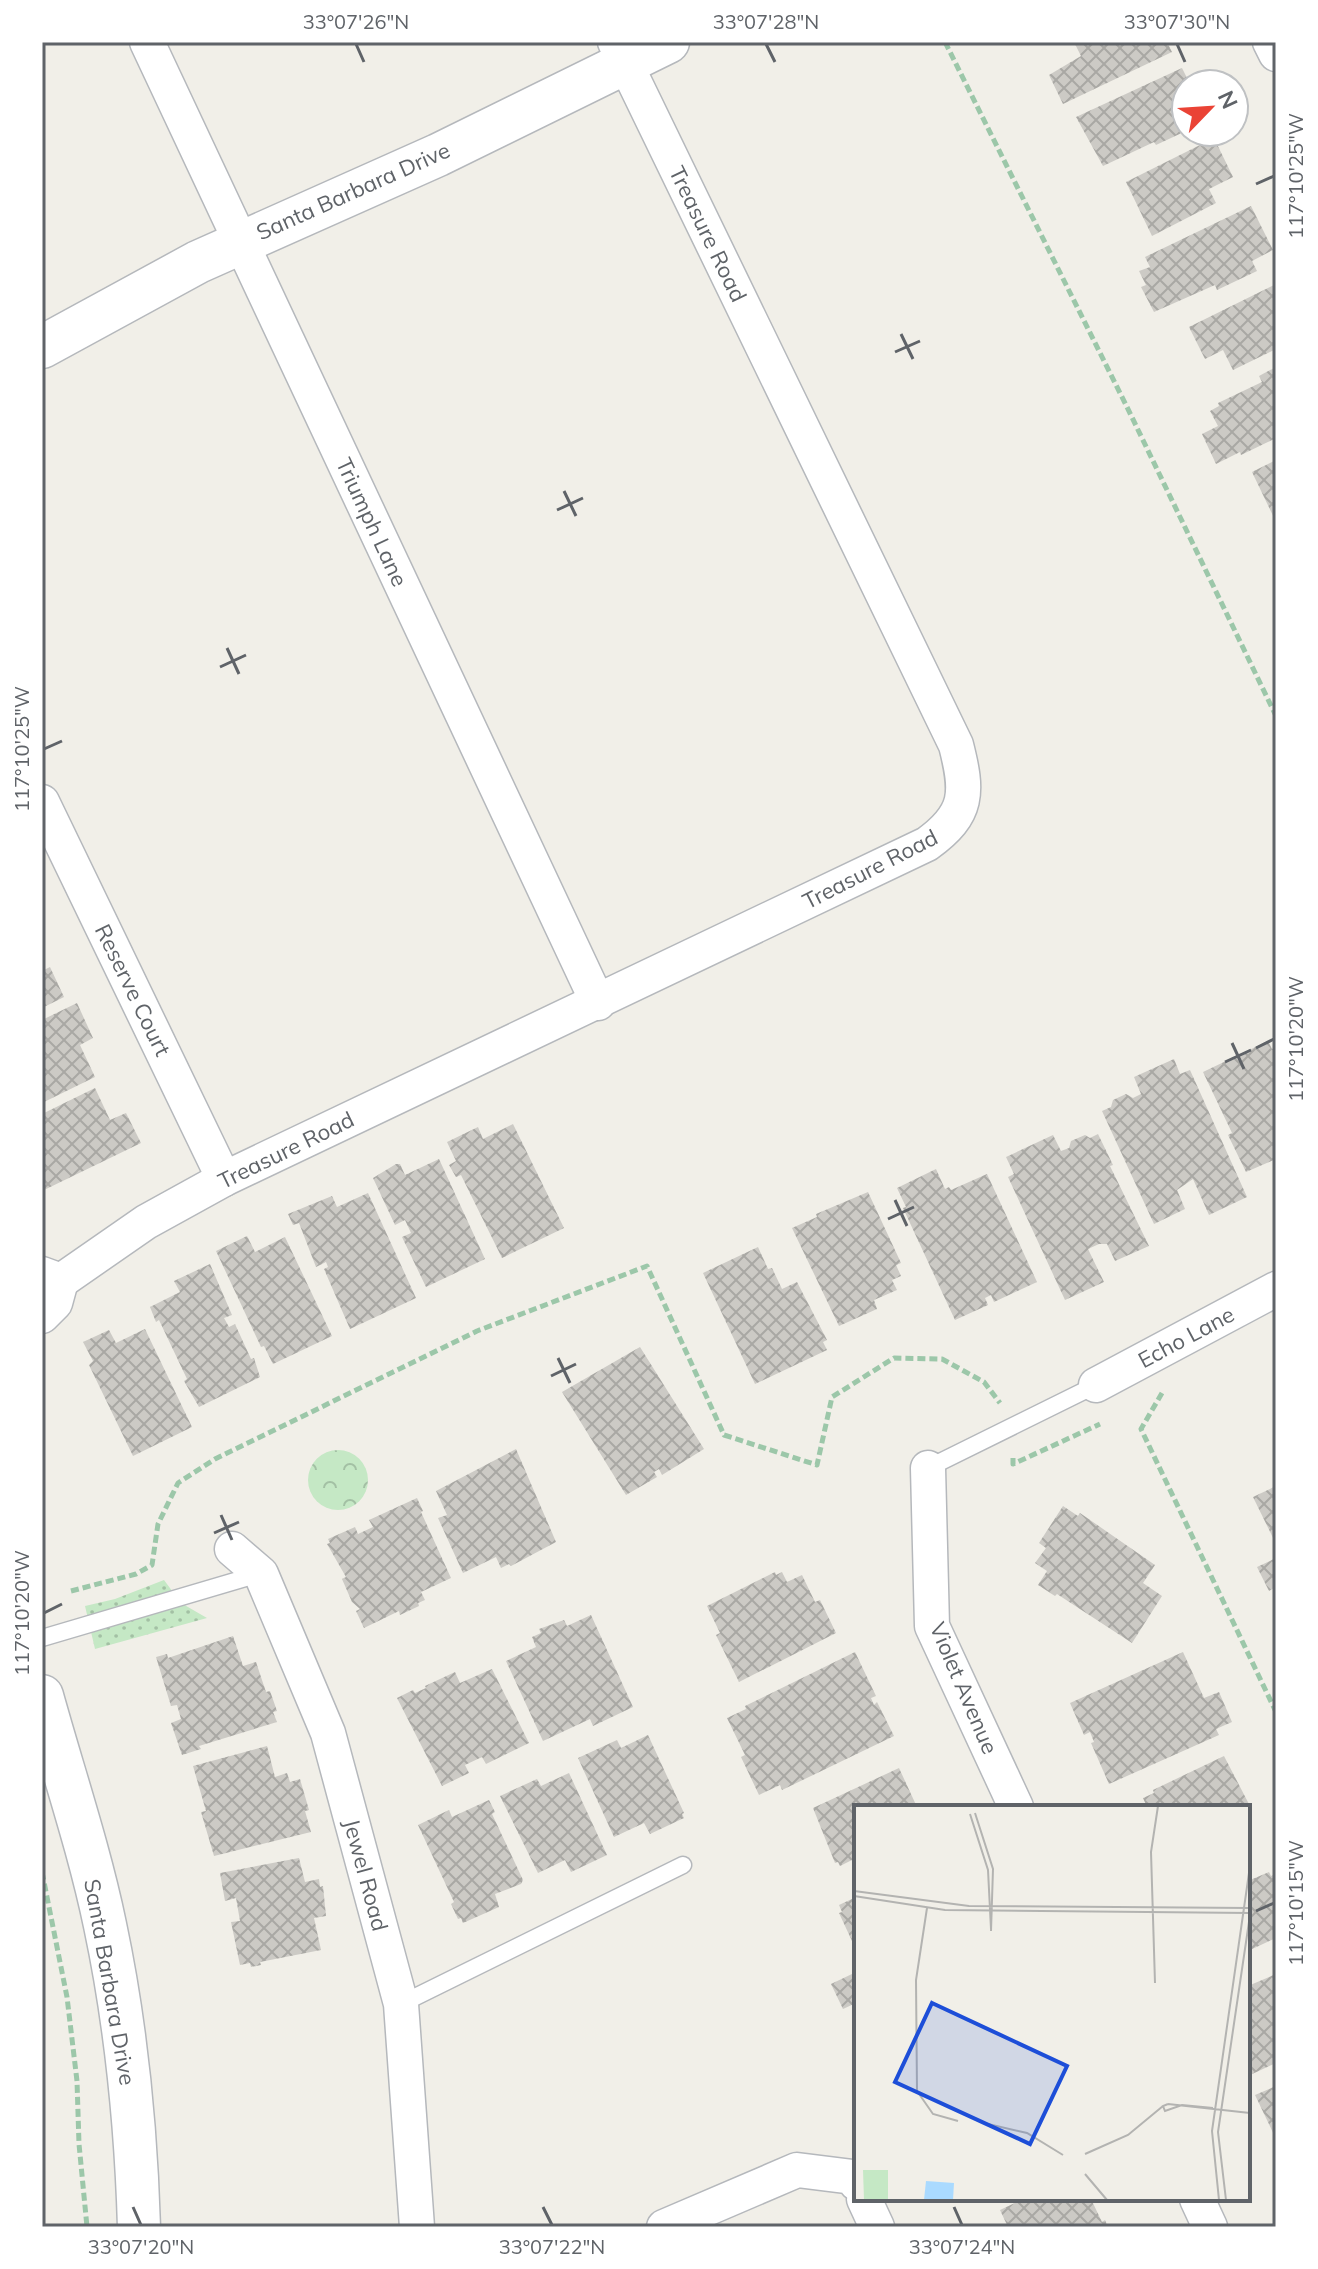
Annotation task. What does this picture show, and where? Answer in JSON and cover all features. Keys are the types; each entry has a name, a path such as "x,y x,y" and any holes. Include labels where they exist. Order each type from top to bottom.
{"street":[{"name":"Triumph Lane","path":"147,42 598,1003"},
{"name":"Santa Barbara Drive","path":"42,347 115,305 241,241 438,155 620,52 668,42"},
{"path":"1270,42 1276,54"},
{"name":"Treasure Road","path":"42,1316 55,1303 51,1278 224,1179 927,844 945,831 959,811 964,779 956,745 620,52"},
{"name":"Reserve Court","path":"42,802 224,1179"},
{"name":"Echo Lane","path":"1096,1385 1276,1289"},
{"name":"Violet Avenue","path":"928,1468 932,1626 1015,1805"},
{"name":"Jewel Road","path":"232,1549 261,1574 328,1733 401,2004 417,2227"},
{"name":"Santa Barbara Drive","path":"42,1696 105,1923 129,2075 137,2158 139,2227"},
{"path":"664,2227 797,2170 854,2179"},
{"path":"865,2201 877,2227"},
{"path":"1198,2201 1210,2227"}],"lane":[{"path":"928,1468 1096,1385"},
{"path":"42,1638 261,1574"},
{"path":"401,2004 683,1865"}],"path":[{"path":"945,42 1127,407 1276,716"},
{"path":"71,1591 136,1574 152,1565 158,1524 178,1483 215,1459 477,1331 647,1266 724,1435 817,1465 832,1397 894,1358 942,1359 984,1382 1005,1409 1012,1425 1013,1464 1106,1421"},
{"path":"1166,1387 1141,1429 1276,1712"},
{"path":"1147,1403 1160,1396"},
{"path":"42,1872 67,1997 77,2081 87,2227"}],"green space":[{"path":"338,1450 349,1452 359,1459 366,1469 366,1491 359,1501 349,1508 338,1510 327,1508 317,1501 310,1491 308,1480 310,1469 317,1459 327,1452"},
{"path":"164,1580 181,1603 207,1618 95,1649 85,1606 115,1599"}],"building":[{"path":"1074,42 1167,42 1172,52 1063,104 1049,75 1081,56"},
{"path":"1170,74 1170,138 1156,145 1154,142 1103,166 1076,117"},
{"path":"1194,148 1219,148 1233,177 1209,189 1216,203 1152,236 1126,182"},
{"path":"1251,206 1273,250 1252,261 1257,271 1217,290 1215,285 1154,312 1141,287 1146,285 1139,271 1150,267 1145,257"},
{"path":"1276,284 1276,349 1233,370 1223,350 1205,359 1189,327"},
{"path":"1276,367 1276,438 1216,464 1202,434 1218,426 1210,411 1219,406 1218,403 1262,382 1259,376"},
{"path":"1276,460 1276,522 1252,472"},
{"path":"50,967 64,997 42,1008 42,971"},
{"path":"77,1003 93,1038 80,1045 95,1077 42,1103 42,1020"},
{"path":"1268,1041 1272,1049 1276,1047 1276,1159 1246,1172 1228,1135 1232,1133 1203,1072"},
{"path":"1174,1059 1180,1074 1190,1070 1247,1197 1209,1215 1193,1179 1177,1190 1185,1209 1154,1224 1102,1111 1111,1107 1113,1100 1126,1094 1133,1098 1141,1094 1134,1077"},
{"path":"95,1088 110,1120 126,1113 141,1143 42,1191 42,1114"},
{"path":"513,1124 564,1228 502,1258 461,1175 456,1177 449,1165 456,1161 447,1142 478,1127 483,1139"},
{"path":"1098,1134 1149,1246 1115,1261 1107,1244 1088,1249 1104,1282 1065,1300 1008,1177 1014,1174 1006,1157 1053,1135 1061,1151 1069,1148 1071,1141"},
{"path":"439,1159 485,1259 426,1287 402,1237 411,1233 405,1220 395,1225 373,1178 396,1164 400,1164 405,1175"},
{"path":"936,1169 945,1189 949,1187 951,1190 987,1174 1037,1282 994,1302 991,1295 985,1298 988,1305 955,1320 903,1208 906,1207 897,1188"},
{"path":"868,1192 901,1263 896,1265 901,1276 892,1280 897,1290 874,1300 877,1309 839,1326 792,1228"},
{"path":"368,1193 416,1298 350,1329 324,1269 328,1267 326,1262 316,1267 299,1223 293,1225 288,1214 332,1196 337,1207"},
{"path":"247,1236 255,1252 285,1237 332,1336 273,1364 264,1346 261,1347 216,1251"},
{"path":"758,1247 782,1289 797,1282 827,1340 823,1342 827,1350 755,1384 703,1273"},
{"path":"210,1264 232,1315 224,1318 229,1327 235,1324 251,1359 254,1358 260,1377 199,1407 150,1307 180,1292 174,1281"},
{"path":"145,1329 192,1427 133,1456 89,1365 93,1361 83,1342 109,1330 116,1343"},
{"path":"640,1347 704,1449 662,1475 659,1469 654,1472 657,1477 626,1495 562,1392"},
{"path":"516,1449 556,1542 511,1566 501,1568 496,1557 463,1573 438,1518 447,1515 436,1491"},
{"path":"1276,1486 1276,1544 1253,1497"},
{"path":"417,1498 451,1578 421,1592 425,1600 418,1603 419,1606 400,1615 399,1611 364,1628 356,1611 360,1609 352,1602 342,1579 346,1577 327,1544 330,1543 328,1539 355,1527 358,1534 373,1527 369,1520"},
{"path":"1063,1506 1078,1516 1080,1513 1155,1565 1143,1583 1162,1596 1132,1643 1038,1585 1047,1571 1035,1563 1046,1548 1039,1543"},
{"path":"1276,1558 1276,1587 1269,1591 1257,1567"},
{"path":"775,1572 776,1575 782,1572 787,1582 802,1575 815,1602 820,1600 836,1633 739,1682 716,1635 720,1633 707,1606"},
{"path":"591,1615 633,1707 593,1726 590,1719 543,1741 506,1661 536,1647 532,1637 541,1633 539,1629 564,1620 567,1626"},
{"path":"233,1636 243,1666 256,1662 266,1692 270,1691 277,1711 273,1712 277,1722 199,1746 201,1749 182,1755 171,1723 181,1719 177,1705 171,1706 156,1657 167,1654 168,1658"},
{"path":"855,1652 876,1696 871,1698 874,1705 877,1702 894,1736 782,1790 780,1785 759,1795 741,1757 745,1755 727,1718 746,1709 745,1706"},
{"path":"1183,1652 1204,1698 1219,1692 1232,1722 1216,1729 1219,1735 1109,1784 1091,1743 1094,1742 1090,1732 1084,1735 1070,1703"},
{"path":"492,1669 529,1743 486,1764 482,1757 465,1765 469,1773 442,1786 397,1698 413,1690 415,1693 455,1672 460,1683"},
{"path":"648,1735 684,1818 650,1834 644,1823 614,1837 578,1758 617,1740 621,1748"},
{"path":"267,1746 275,1777 287,1773 290,1782 300,1779 309,1810 305,1811 311,1832 214,1856 201,1812 206,1811 193,1766"},
{"path":"1224,1756 1249,1805 1146,1805 1143,1798 1154,1793 1153,1790"},
{"path":"899,1768 916,1805 854,1805 854,1859 840,1866 838,1862 835,1863 813,1808"},
{"path":"569,1773 607,1855 571,1872 565,1860 538,1873 500,1796 537,1779 541,1786"},
{"path":"489,1800 495,1812 492,1814 523,1880 521,1884 495,1894 499,1907 463,1923 451,1904 454,1902 418,1825 449,1810 452,1817"},
{"path":"299,1858 305,1882 319,1879 320,1887 323,1886 326,1916 314,1918 321,1950 260,1962 261,1965 251,1967 250,1963 240,1965 231,1922 240,1921 236,1898 225,1901 220,1873"},
{"path":"1269,1872 1271,1876 1276,1876 1276,1938 1250,1950 1250,1880"},
{"path":"854,1898 852,1941 839,1913 842,1912 839,1905"},
{"path":"852,1974 854,2004 843,2009 831,1984"},
{"path":"1276,1974 1276,2063 1250,2075 1250,1985"},
{"path":"1276,2086 1276,2139 1255,2095"},
{"path":"1019,2201 1092,2201 1102,2222 1105,2220 1108,2227 1008,2227 1000,2210"}]}
